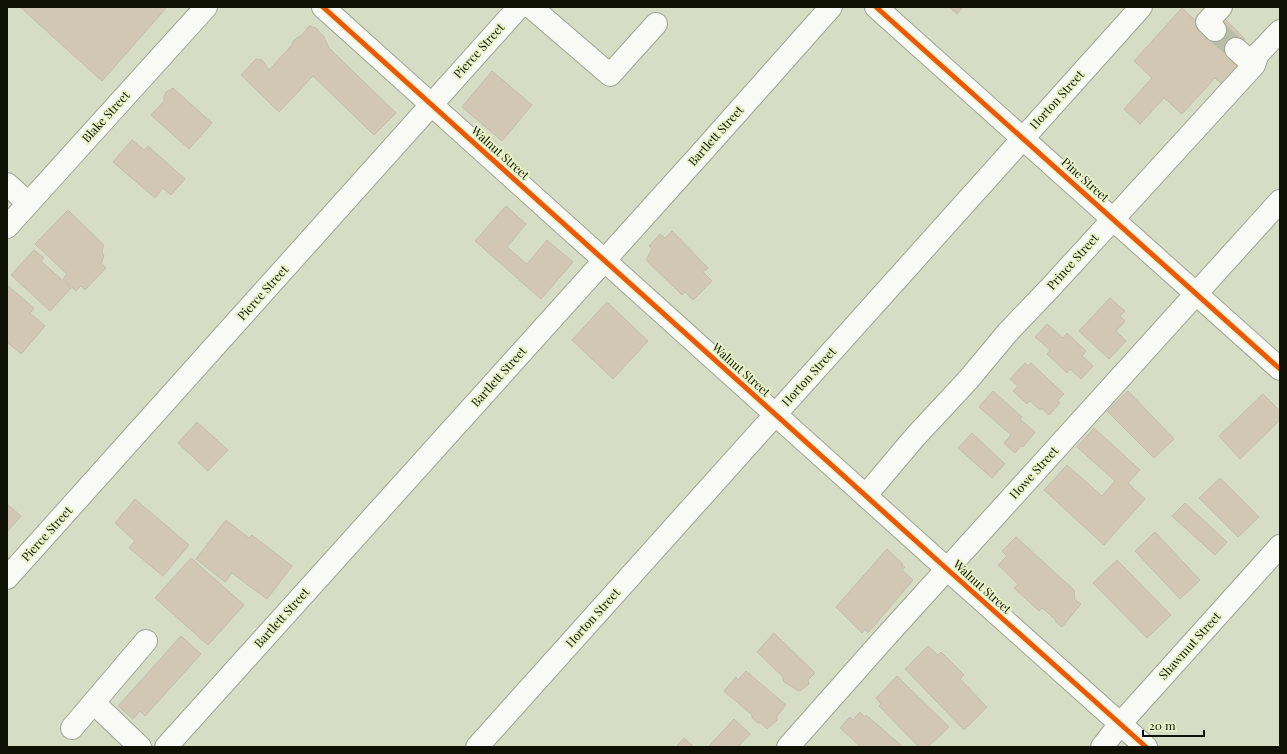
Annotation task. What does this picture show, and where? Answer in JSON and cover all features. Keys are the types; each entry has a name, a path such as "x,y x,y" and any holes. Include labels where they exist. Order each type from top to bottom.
{"street":[{"name":"Blake Street","path":"7,227 206,7"},
{"name":"Walnut Street","path":"323,7 1146,747"},
{"name":"Pierce Street","path":"7,578 519,7"},
{"path":"531,7 610,75 656,24"},
{"name":"Bartlett Street","path":"166,747 831,7"},
{"name":"Pine Street","path":"876,7 1280,369"},
{"name":"Horton Street","path":"477,747 1141,7"},
{"path":"1215,30 1207,22 1221,7"},
{"name":"Prince Street","path":"866,495 915,437 968,380 1008,332 1254,65 1258,54 1280,30"},
{"path":"1236,49 1254,65"},
{"path":"7,184 28,203"},
{"name":"Howe Street","path":"788,747 1280,201"},
{"name":"Shawmut Street","path":"1102,747 1120,724 1280,546"},
{"path":"72,728 146,641"},
{"path":"94,703 140,747"}],"building":[{"path":"20,7 167,7 102,81"},
{"path":"949,7 963,7 957,14"},
{"path":"1182,8 1211,35 1225,19 1245,39 1234,52 1249,66 1228,89 1215,78 1182,114 1164,98 1140,124 1124,109 1152,78 1134,61"},
{"path":"309,26 316,28 324,37 329,48 396,113 374,135 313,76 279,112 241,75 256,59 262,60 269,70 291,46 294,40 302,35"},
{"path":"492,71 532,105 502,141 462,107"},
{"path":"173,88 212,123 189,149 151,115 164,101 166,92"},
{"path":"132,140 144,150 148,146 185,179 171,195 163,188 155,198 113,162"},
{"path":"506,206 526,224 507,247 527,264 547,240 573,262 541,299 475,241"},
{"path":"68,210 104,245 102,251 104,256 101,263 106,268 85,290 81,286 76,291 63,279 67,274 35,244"},
{"path":"672,231 708,268 703,272 712,281 693,300 685,292 682,295 646,260 652,249 649,246 660,234 665,238"},
{"path":"34,250 44,258 41,261 71,288 50,311 11,275"},
{"path":"7,285 34,308 30,313 45,326 21,354 7,342"},
{"path":"1110,298 1125,311 1120,316 1125,321 1116,331 1126,341 1109,359 1079,331"},
{"path":"607,302 648,341 613,379 572,340"},
{"path":"1047,324 1063,338 1067,333 1086,351 1082,356 1093,366 1081,379 1070,369 1067,373 1047,354 1050,350 1035,337"},
{"path":"1025,363 1028,366 1031,363 1064,394 1057,401 1060,403 1049,415 1041,408 1040,410 1030,401 1027,404 1013,391 1018,386 1010,379"},
{"path":"993,391 1022,417 1020,419 1035,432 1023,447 1021,446 1015,453 1004,443 1011,435 979,407"},
{"path":"1128,391 1174,439 1154,458 1107,411"},
{"path":"1263,394 1280,411 1280,420 1240,459 1219,436"},
{"path":"197,422 228,450 208,471 178,443"},
{"path":"1094,428 1140,470 1128,483 1145,499 1104,545 1044,490 1067,465 1102,496 1115,481 1077,447"},
{"path":"972,433 1005,464 992,478 958,448"},
{"path":"1220,478 1259,517 1238,537 1199,498"},
{"path":"135,499 189,545 163,576 129,548 135,541 115,523"},
{"path":"1185,503 1227,542 1215,555 1172,516"},
{"path":"7,504 21,516 7,532"},
{"path":"226,520 249,538 252,535 292,566 267,599 232,573 225,582 196,559"},
{"path":"1155,532 1200,580 1180,599 1135,551"},
{"path":"1016,537 1074,590 1075,600 1081,604 1062,627 1042,608 1039,611 1014,588 1018,584 998,565 1007,556 1002,551"},
{"path":"887,549 903,564 901,565 905,567 902,570 913,580 868,633 865,629 862,633 836,607"},
{"path":"191,558 244,605 208,645 155,598"},
{"path":"1117,560 1171,615 1147,638 1093,583"},
{"path":"774,633 815,673 808,680 809,684 799,691 784,682 782,676 757,652"},
{"path":"181,636 201,654 145,716 140,711 133,719 118,706"},
{"path":"928,646 938,655 941,652 964,675 960,679 987,707 964,730 905,669"},
{"path":"746,671 786,705 777,716 777,720 767,729 761,723 758,723 752,718 752,715 724,691 736,677 738,680"},
{"path":"897,676 949,727 928,747 919,747 879,706 881,704 876,698"},
{"path":"860,712 865,717 866,715 903,747 861,747 840,728 850,717 853,720"},
{"path":"734,719 750,734 738,747 709,746"},
{"path":"684,738 694,747 676,747"}],"tunnel":[{"path":"1215,30 1236,49"}],"cycle path":[{"path":"323,7 1146,747"},
{"path":"876,7 1280,369"}]}
